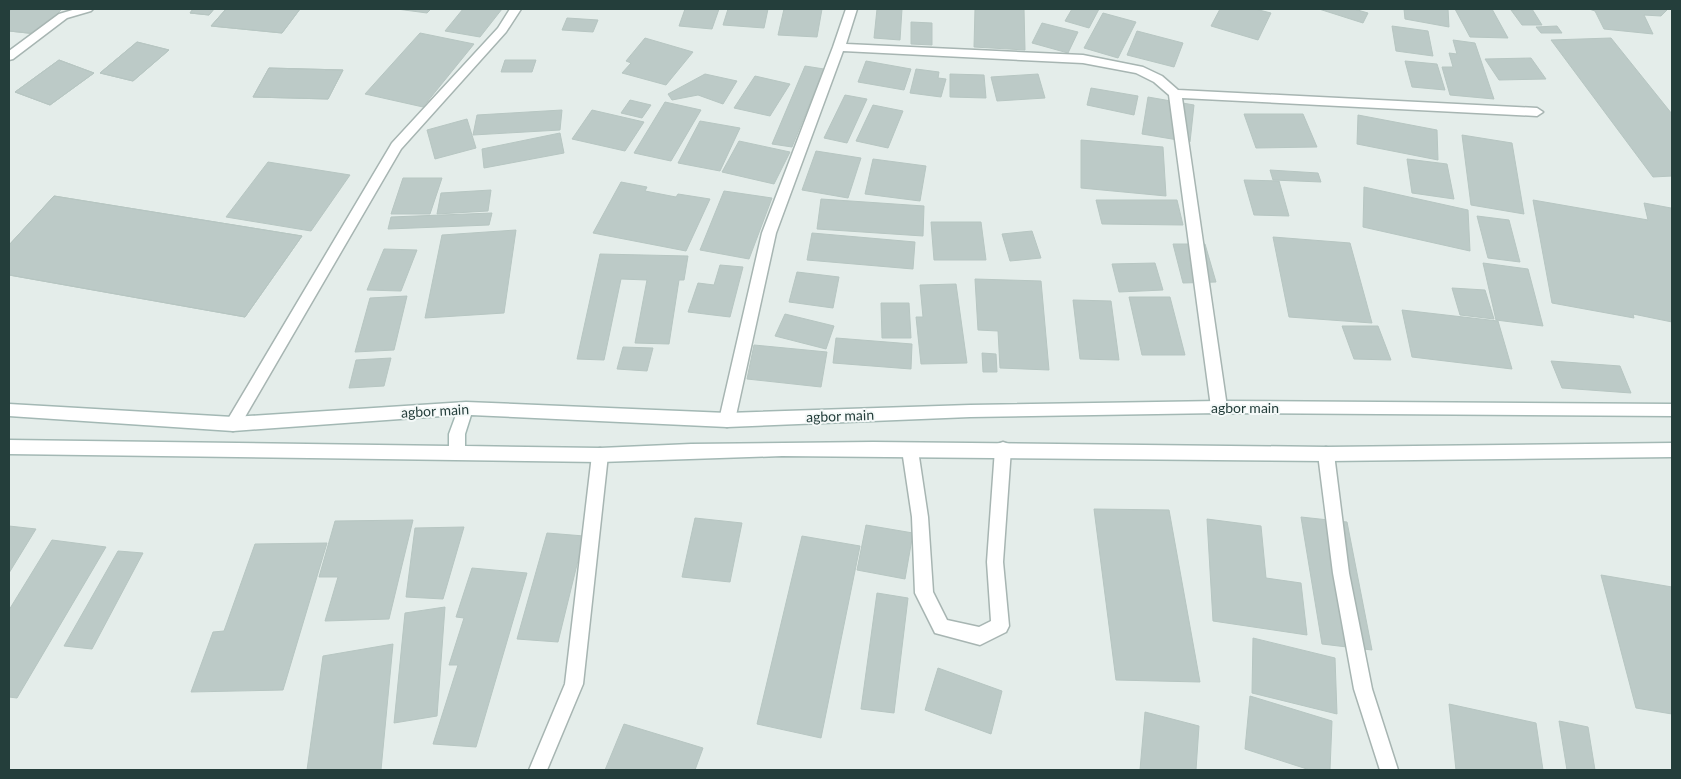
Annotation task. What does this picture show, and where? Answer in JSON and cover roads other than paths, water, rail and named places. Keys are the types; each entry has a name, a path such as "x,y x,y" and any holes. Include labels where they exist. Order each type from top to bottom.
{"street":[{"path":"9,56 63,16 88,9"},
{"path":"233,424 396,146 502,30 515,9"},
{"path":"727,420 770,233 839,47 851,9"},
{"path":"839,47 1083,59 1139,70 1158,79 1175,94 1537,112"},
{"path":"1175,94 1219,408"},
{"path":"457,452 457,434 466,408"},
{"name":"agbor main","path":"9,410 233,424 466,408 727,420 970,411 1219,408 1672,410"},
{"path":"9,447 600,455 689,450 1003,449 1326,454 1672,450"},
{"path":"910,450 920,517 924,593 941,627 980,636 1000,626 995,562 1003,449"},
{"path":"1326,454 1341,573 1363,688 1390,770"},
{"path":"538,770 574,684 600,455"}]}
